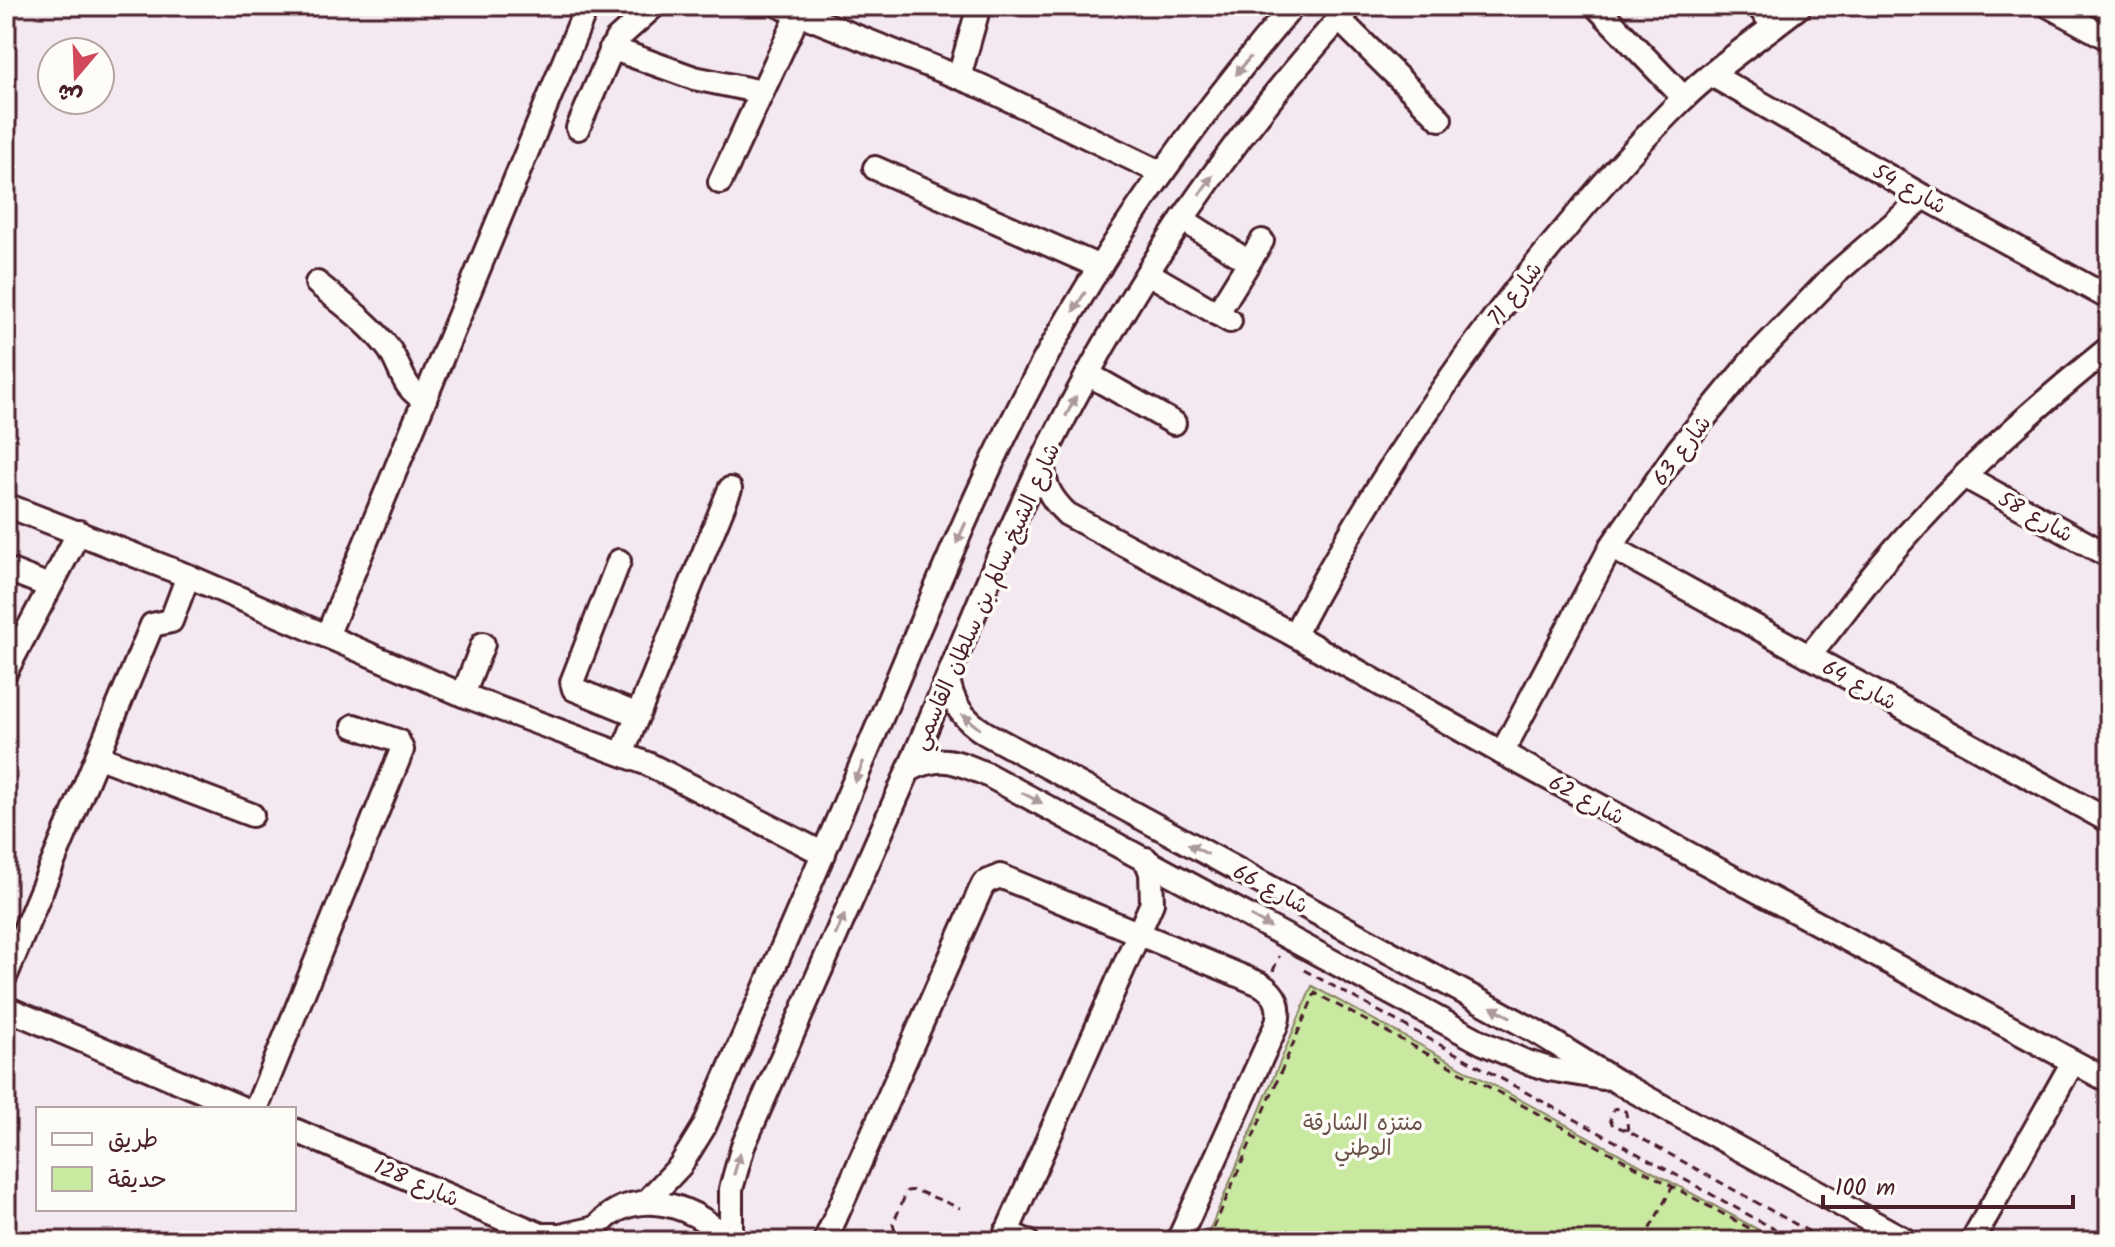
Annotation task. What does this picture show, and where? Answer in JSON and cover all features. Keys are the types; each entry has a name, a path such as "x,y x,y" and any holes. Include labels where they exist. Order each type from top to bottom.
{"street":[{"path":"327,636 587,6"},
{"path":"578,128 611,48 622,33 654,6"},
{"path":"959,77 979,6"},
{"name":"شارع الشيخ سالم بن سلطان القاسمي","path":"646,1202 673,1175 693,1147 824,854 988,471 1027,393 1100,267 1162,173 1258,46 1293,6"},
{"path":"1596,6 1684,98"},
{"path":"1758,6 1774,26"},
{"name":"شارع 71","path":"1294,635 1331,565 1453,373 1503,305 1612,173 1684,98 1800,6"},
{"path":"2049,6 2109,39"},
{"path":"720,182 762,92 790,9 959,77 1162,173"},
{"path":"1345,12 1440,119"},
{"name":"شارع الشيخ سالم بن سلطان القاسمي","path":"729,1241 731,1189 743,1146 1043,460 1088,374 1182,219 1273,97 1345,12"},
{"path":"611,48 694,78 762,92"},
{"name":"شارع 54","path":"1712,75 1924,197 2109,298"},
{"path":"875,168 1100,267"},
{"name":"شارع 63","path":"1502,753 1611,547 1678,450 1753,359 1835,274 1924,197"},
{"path":"1182,219 1249,262"},
{"path":"1148,273 1224,318 1262,241"},
{"path":"317,283 380,338 394,357 410,390 425,399"},
{"path":"1809,656 1883,563 1964,476 2052,393 2109,348"},
{"path":"1088,374 1174,423"},
{"name":"شارع 62","path":"1043,460 1047,490 1067,514 2109,1081"},
{"name":"شارع 58","path":"1964,476 2109,556"},
{"path":"622,754 730,489"},
{"path":"6,505 188,576 463,695 622,754 673,776 824,854"},
{"path":"1009,535 1035,515 1051,512 1067,514"},
{"path":"6,671 79,532"},
{"name":"شارع 64","path":"1611,547 2109,821"},
{"path":"619,561 572,682 574,689 638,715"},
{"path":"6,569 49,586"},
{"path":"6,975 152,625 171,621 188,576"},
{"path":"463,695 483,644"},
{"name":"شارع 66","path":"948,678 950,695 958,711 970,724 1535,1031 1616,1081 1907,1241"},
{"path":"257,1107 402,750 398,741 354,726"},
{"path":"986,774 981,761 989,749 1003,748 1032,760"},
{"path":"99,757 252,815"},
{"name":"شارع 66","path":"909,770 934,760 947,760 986,774 1483,1043 1549,1069 1616,1081"},
{"path":"1012,1238 1152,903 1151,873 1146,859"},
{"path":"825,1241 984,883 1000,876 1260,984 1269,989 1279,1006 1276,1026 1178,1241"},
{"path":"1152,903 1164,893 1191,884"},
{"path":"6,1008 239,1107"},
{"path":"1524,1061 1541,1062 1547,1054 1545,1044 1535,1031"},
{"path":"1972,1241 2073,1062"},
{"name":"شارع 128","path":"296,1131 545,1238 593,1235"},
{"path":"593,1235 603,1220 622,1207 659,1202 685,1211 729,1241"}],"path":[{"path":"1293,964 1796,1241"},
{"path":"1208,1241 1315,993 1773,1241"},
{"path":"1628,1131 1626,1112 1621,1108 1614,1109 1610,1120 1613,1125 1826,1241"},
{"path":"1643,1241 1673,1186"},
{"path":"904,1241 896,1235 893,1224 907,1191 915,1190 960,1208"}],"green space":[{"name":"منتزه الشارقة الوطني","path":"1312,986 1779,1241 1205,1241"}]}
